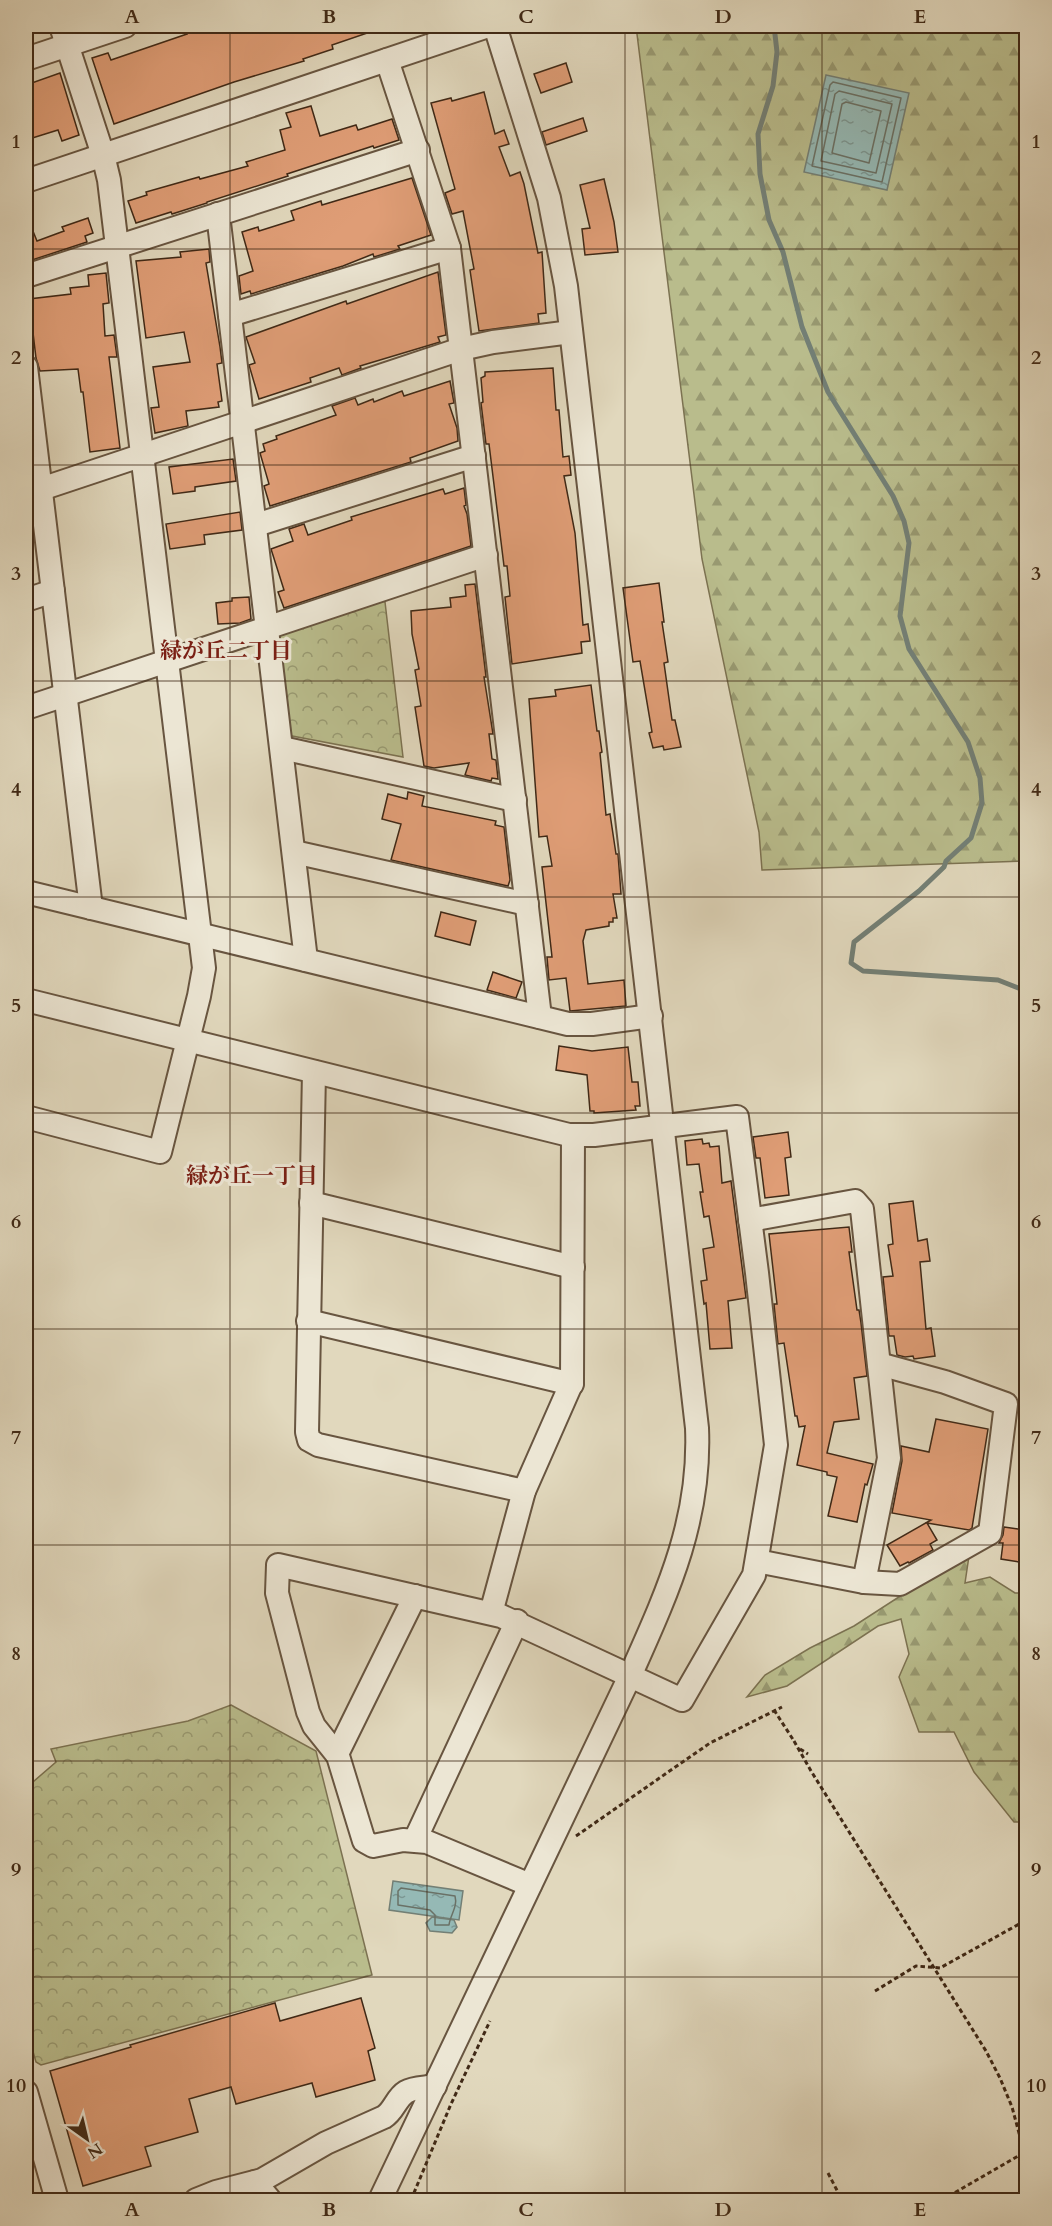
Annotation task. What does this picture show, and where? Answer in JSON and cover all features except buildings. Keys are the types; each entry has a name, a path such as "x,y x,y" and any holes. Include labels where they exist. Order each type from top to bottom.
{"street":[{"path":"26,59 64,35 125,26"},
{"path":"26,181 488,26"},
{"path":"380,2200 668,1592 691,1517 698,1468 697,1428 651,1016 561,255 549,198 495,26"},
{"path":"26,1117 160,1152 204,968 109,180 64,35"},
{"path":"387,60 449,248 540,1017"},
{"path":"26,276 418,150"},
{"path":"218,214 306,960"},
{"path":"230,315 449,248"},
{"path":"33,491 461,349 493,342 571,332"},
{"path":"26,380 33,491 53,591 91,908"},
{"path":"256,525 474,456"},
{"path":"26,708 486,555"},
{"path":"26,600 53,591"},
{"path":"282,748 515,800"},
{"path":"294,852 527,904"},
{"path":"26,892 580,1025 651,1016"},
{"path":"26,1000 573,1136 737,1117 776,1445 754,1575 682,1700 517,1621 491,1613 278,1565 277,1593 308,1712 314,1726 337,1754 364,1841 373,1846 394,1841 415,1840 433,1844 530,1886"},
{"path":"314,1072 307,1432 311,1442 524,1491"},
{"path":"491,1613 524,1491 572,1384 573,1136"},
{"path":"750,1220 855,1201 862,1209 889,1458 864,1582"},
{"path":"311,1203 573,1267"},
{"path":"308,1321 572,1384"},
{"path":"757,1561 864,1582 900,1584 990,1533 1006,1404 945,1382 879,1364"},
{"path":"337,1754 415,1596"},
{"path":"415,1840 517,1621"},
{"path":"196,2200 266,2178 326,2143 391,2113 402,2095 409,2090 435,2086"},
{"path":"26,2092 57,2200"},
{"path":"255,2182 270,2200"}],"path":[{"path":"574,1840 691,1755 718,1738 782,1707"},
{"path":"774,1710 936,1968 1000,2078 1012,2107 1026,2159"},
{"path":"26,1732 33,1754 26,1771"},
{"path":"794,1741 808,1754"},
{"path":"875,1991 916,1966 936,1968 1021,1923 1026,1931"},
{"path":"411,2200 451,2104 488,2028 491,2016"},
{"path":"942,2200 1024,2152"},
{"path":"828,2173 842,2200"}],"green space":[{"path":"636,26 1026,26 1026,861 762,870 759,832 702,559"},
{"path":"378,598 385,602 403,757 287,735 275,636"},
{"path":"969,1556 965,1583 990,1577 1015,1593 1026,1593 1026,1822 1014,1822 974,1772 954,1732 919,1732 899,1677 909,1654 901,1619 878,1626 787,1686 747,1697 765,1675 810,1648 854,1626 956,1560"},
{"path":"231,1705 316,1751 372,1975 41,2065 36,2062 26,2027 26,1788 56,1762 51,1749 188,1721"}],"water":[{"path":"826,75 909,93 887,190 804,172"},
{"path":"393,1881 463,1891 459,1920 389,1910"},
{"path":"432,1917 454,1920 457,1927 452,1933 430,1931 426,1923"}],"waterway":[{"path":"774,26 777,52 773,86 758,134 760,174 769,220 783,252 802,327 828,392 893,496 904,521 909,543 900,616 909,649 968,742 980,778 982,803 971,838 919,891 854,942 851,963 863,971 998,980 1026,991"}],"district":[{"name":"緑が丘二丁目","path":"226,650"},
{"name":"緑が丘一丁目","path":"252,1175"}]}
